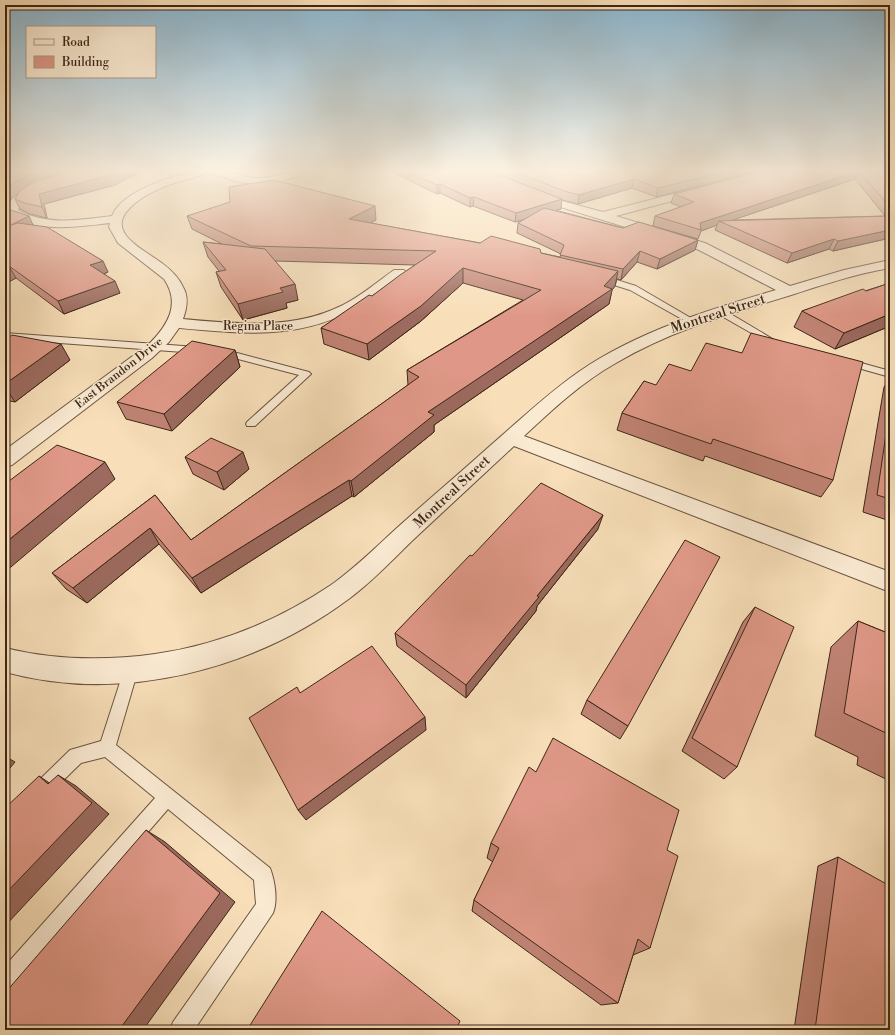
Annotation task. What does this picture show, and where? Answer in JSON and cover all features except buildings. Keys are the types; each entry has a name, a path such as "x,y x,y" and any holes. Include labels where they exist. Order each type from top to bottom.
{"street":[{"path":"31,219 47,223 113,219"},
{"name":"East Brandon Drive","path":"5,460 156,347 175,323 180,302 179,292 175,284 163,270 134,250 118,235 116,230 117,219"},
{"path":"614,219 702,246 788,291"},
{"name":"Montreal Street","path":"9,666 62,671 131,670 162,666 214,655 265,635 307,613 341,591 372,565 566,390 589,373 637,344 692,321 863,269 890,264"},
{"name":"Regina Place","path":"175,323 273,328 304,324 346,309 399,273"},
{"path":"511,438 890,582"}],"lane":[{"path":"595,277 618,282 633,288 692,321"},
{"path":"721,312 762,337 779,344"},
{"path":"5,336 227,353 306,374 251,424"},
{"path":"839,360 890,374"},
{"path":"107,748 131,670"},
{"path":"107,748 262,875 266,906 181,1030"},
{"path":"27,804 76,756 107,748"},
{"path":"5,982 167,797"}]}
